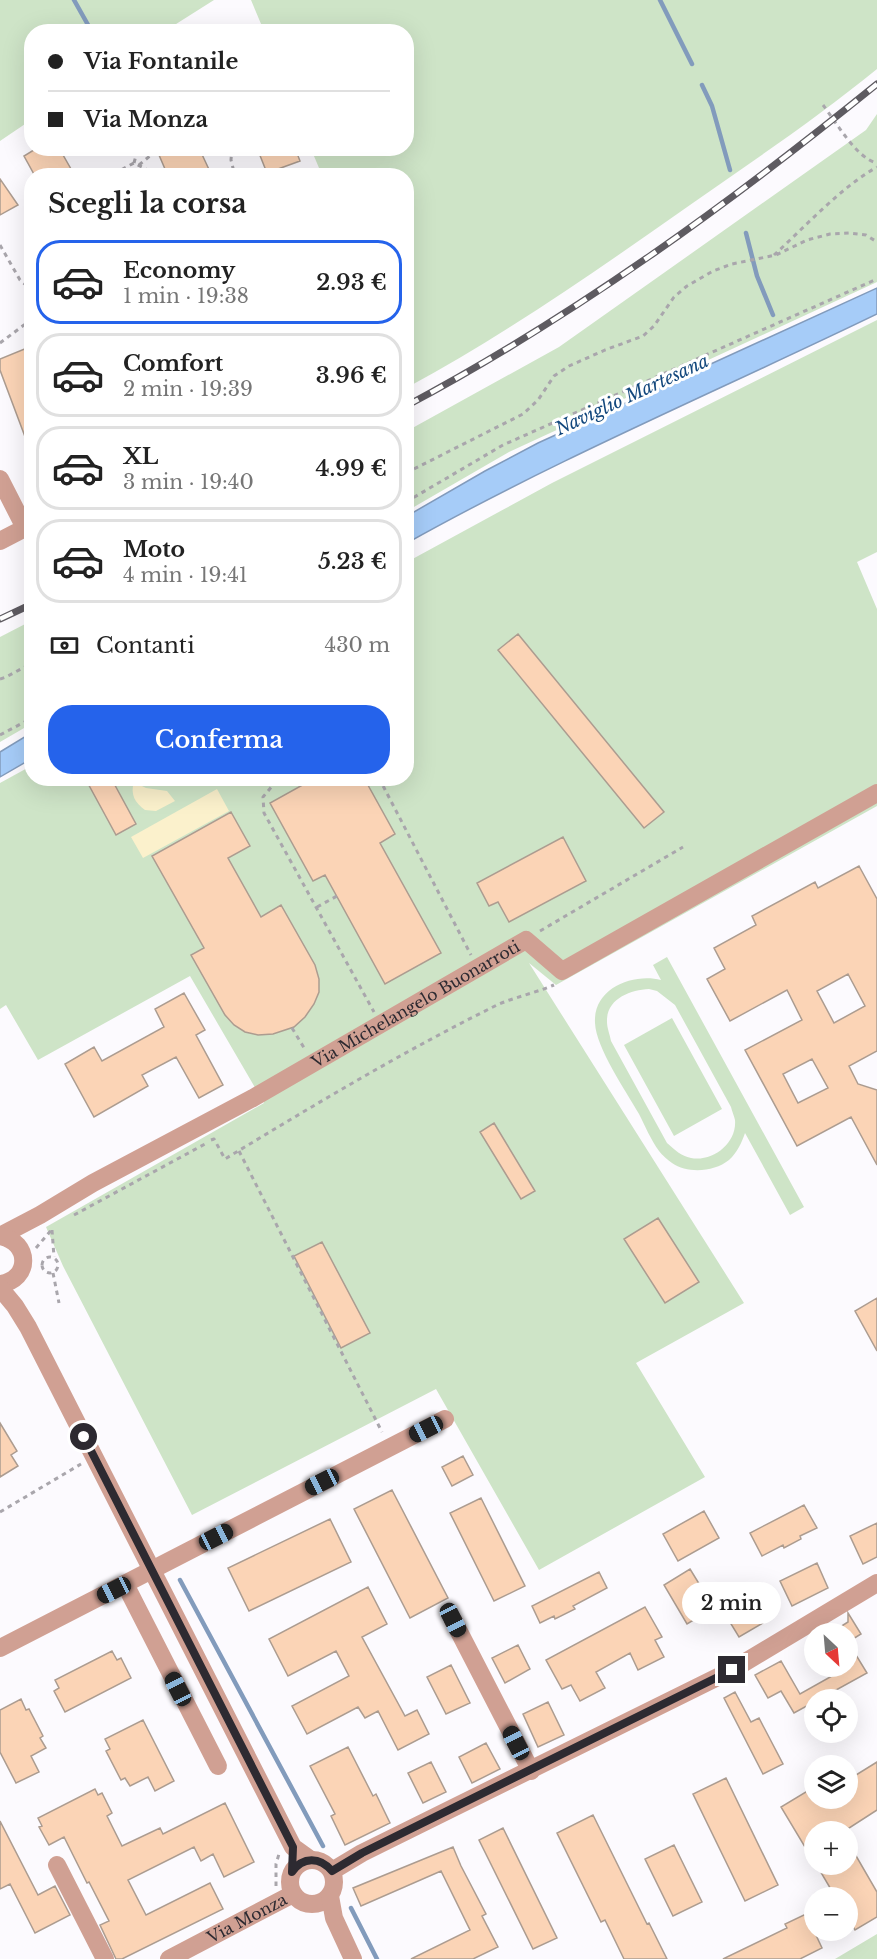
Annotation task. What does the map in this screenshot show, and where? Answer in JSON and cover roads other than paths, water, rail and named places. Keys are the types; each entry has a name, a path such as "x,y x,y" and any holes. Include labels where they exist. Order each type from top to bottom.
{"street":[{"path":"0,479 24,526"},
{"path":"0,541 24,529"},
{"name":"Via Michelangelo Buonarroti","path":"28,1249 46,1222 93,1183 253,1098 526,940 562,971 877,793"},
{"name":"Via Michelangelo Buonarroti","path":"0,1236 46,1222"},
{"path":"0,1236 13,1240 28,1249 23,1262 6,1283 21,1304 28,1327 291,1844 311,1860 322,1862 332,1871 334,1883 322,1900 302,1902 293,1894 290,1884 291,1844"},
{"path":"0,1648 445,1419"},
{"path":"332,1871 362,1853 732,1670 877,1583"},
{"path":"124,1584 218,1766"},
{"path":"453,1620 531,1771"},
{"path":"292,1872 299,1864 311,1860"},
{"path":"57,1865 105,1959"},
{"name":"Via Monza","path":"169,1959 293,1894"},
{"path":"322,1900 348,1959"},
{"path":"322,1900 334,1918 353,1959"}],"water":[{"path":"877,288 877,314 581,453 414,539 414,512 538,443"},
{"path":"24,737 24,763 0,777 0,752"}],"waterway":[{"path":"74,0 88,24"},
{"path":"660,0 692,64"},
{"path":"702,85 712,106 730,170"},
{"path":"746,233 757,276 773,315"},
{"path":"180,1580 323,1846"},
{"path":"351,1908 377,1959"}],"railway":[{"path":"414,402 530,335 649,256 765,172 877,84"},
{"path":"0,619 24,608"}],"water label":[{"name":"Naviglio Martesana","path":"632,395"}]}
